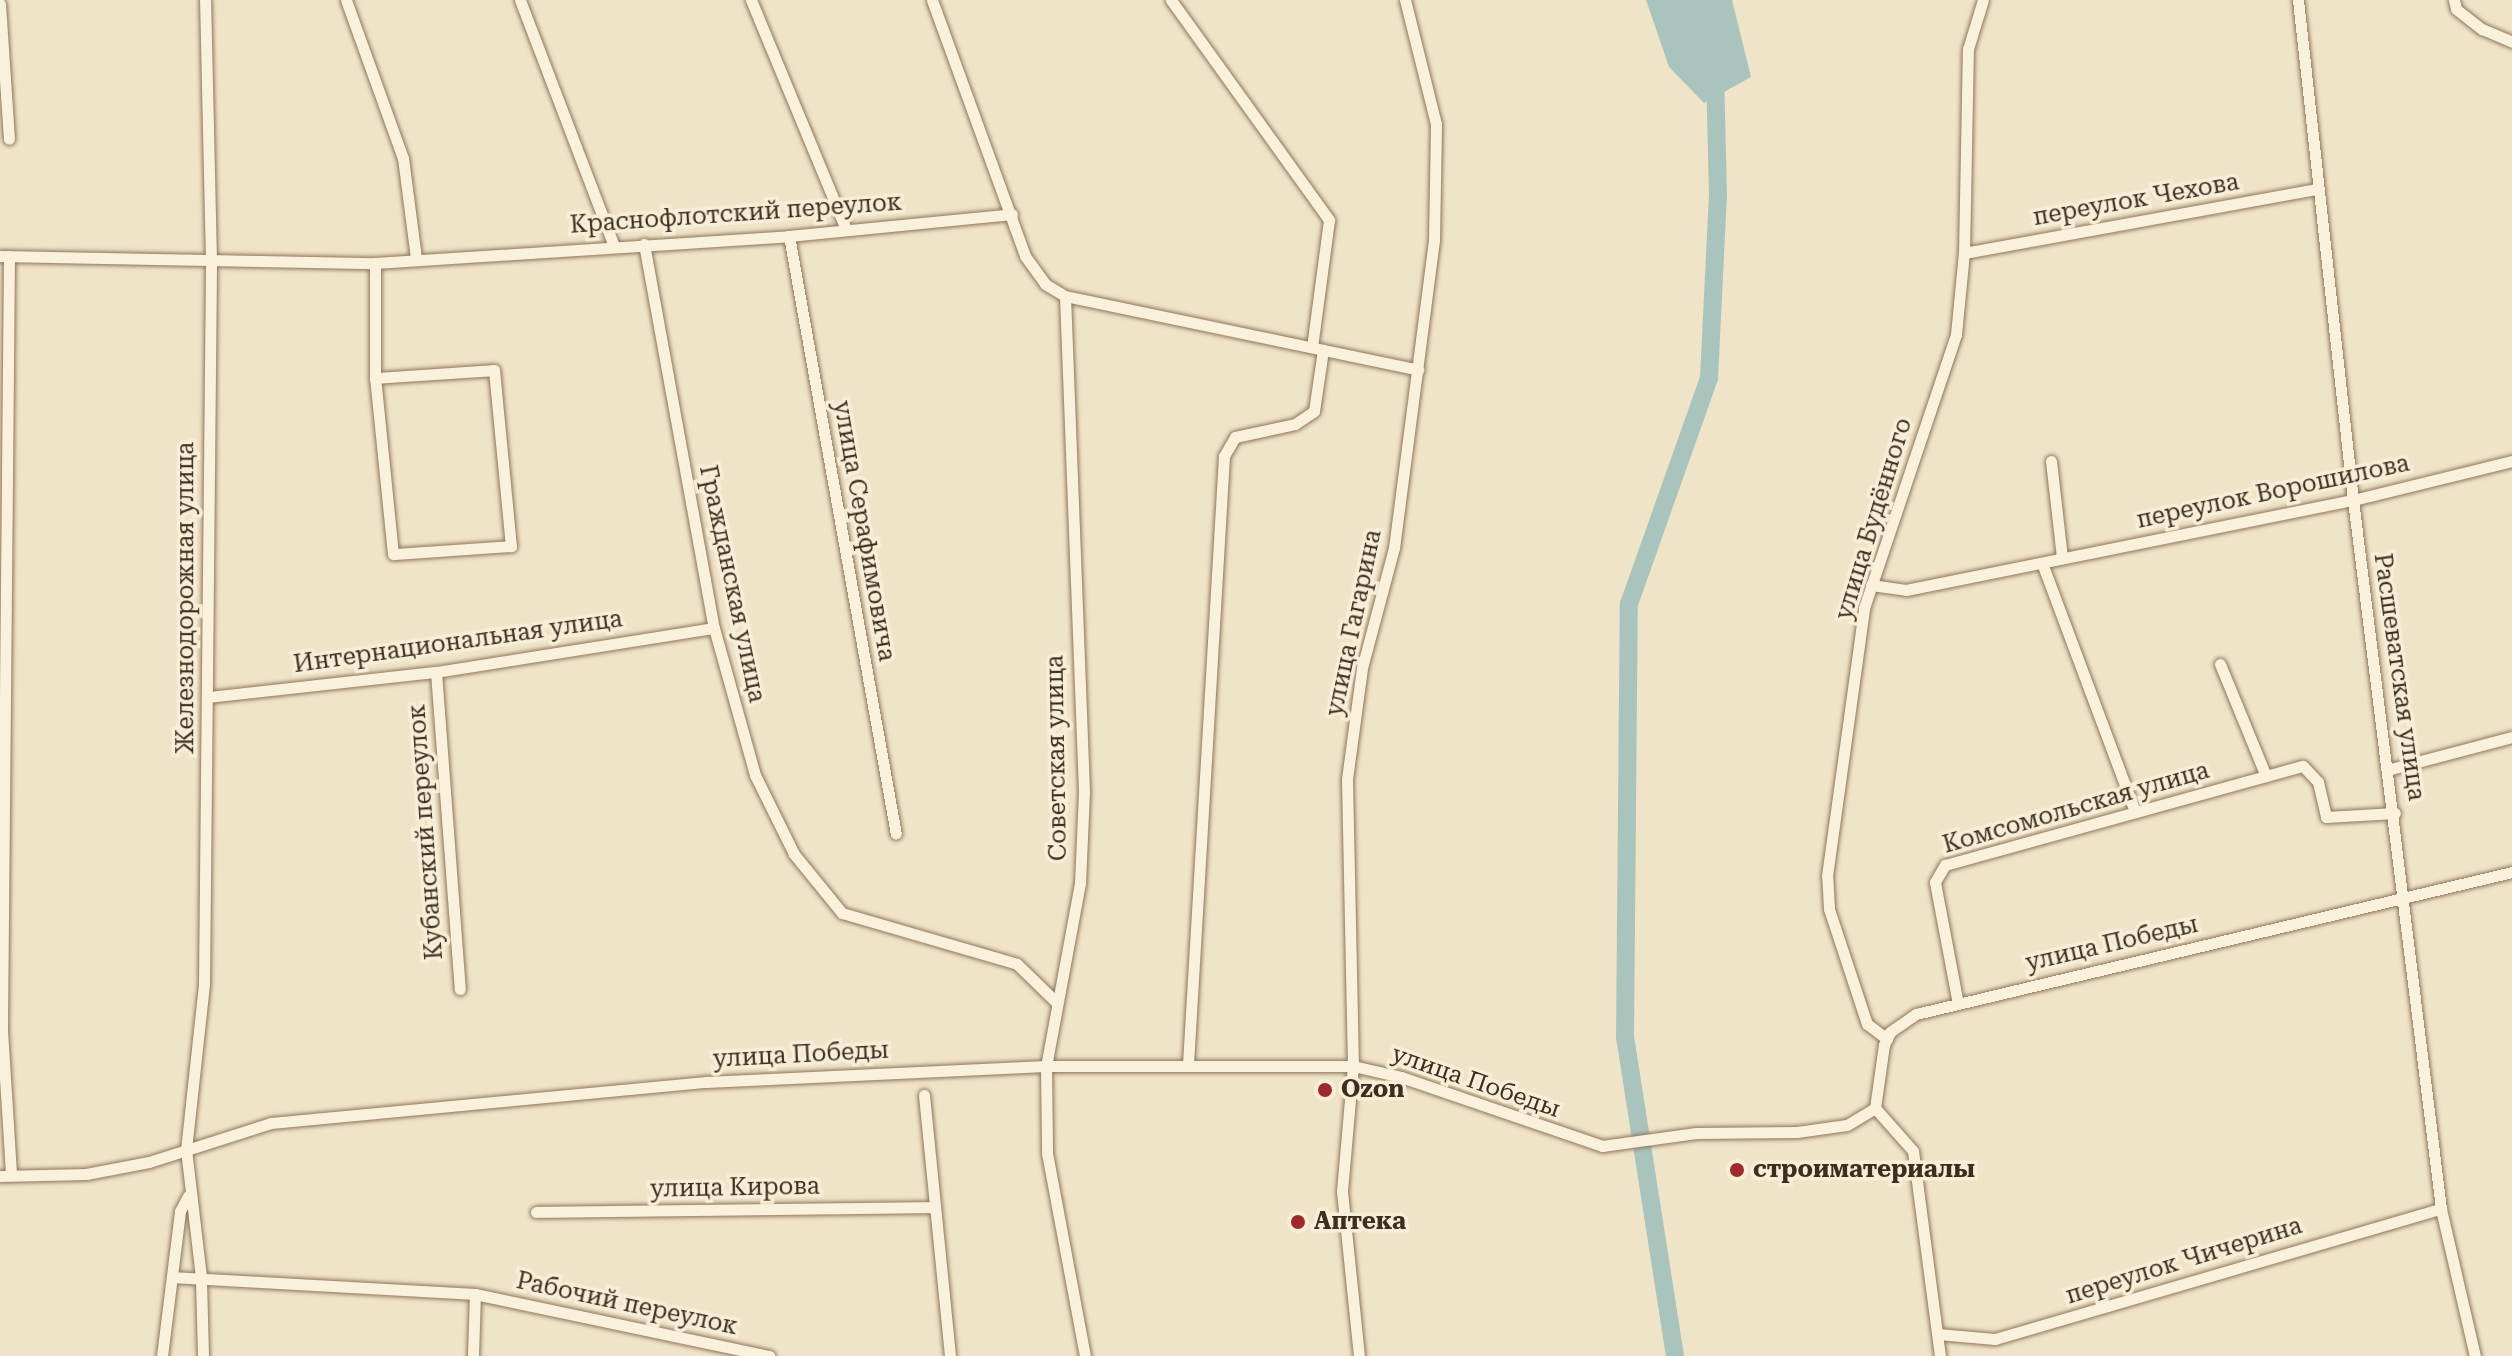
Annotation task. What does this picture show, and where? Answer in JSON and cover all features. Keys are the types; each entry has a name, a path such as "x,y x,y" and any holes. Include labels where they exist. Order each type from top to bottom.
{"street":[{"name":"Железнодорожная улица","path":"203,1356 201,1277 189,1196 186,1150 204,983 211,261 205,0"},
{"path":"346,0 403,158 416,258"},
{"path":"520,0 613,244"},
{"path":"751,0 821,157 846,229"},
{"path":"932,0 1034,275 1065,296 1418,370"},
{"path":"1171,0 1329,220 1314,411 1295,424 1235,437 1224,456 1188,1064"},
{"name":"улица Гагарина","path":"1359,1356 1342,1191 1353,1066 1347,779 1362,668 1394,548 1434,240 1436,124 1405,0"},
{"name":"улица Будённого","path":"1887,1039 1867,1024 1829,909 1827,876 1871,585 1956,334 1964,253 1968,49 1983,0"},
{"name":"Расшеватская улица","path":"2298,0 2353,500 2395,813 2402,901 2441,1209 2475,1356"},
{"path":"2454,0 2456,9 2482,29 2512,42"},
{"path":"0,4 9,139"},
{"name":"переулок Чехова","path":"1964,253 2317,189"},
{"name":"Краснофлотский переулок","path":"4,256 375,263 613,244 789,236 1012,214"},
{"name":"улица Серафимовича","path":"789,236 896,834"},
{"name":"Гражданская улица","path":"644,244 714,628 755,775 794,854 842,913 1017,964 1055,1001"},
{"path":"4,256 2,1030 5,1176"},
{"path":"375,263 375,378 393,554 511,546 494,370 375,378"},
{"name":"Советская улица","path":"1065,296 1084,792 1080,883 1066,970 1055,1001 1046,1066 1047,1153 1085,1356"},
{"path":"2051,461 2062,558"},
{"name":"переулок Ворошилова","path":"1871,585 1906,590 2353,500 2512,461"},
{"path":"2042,563 2135,812"},
{"name":"Интернациональная улица","path":"208,697 436,672 714,628"},
{"path":"2220,664 2266,776"},
{"name":"Кубанский переулок","path":"436,672 460,989"},
{"path":"2387,770 2512,737"},
{"name":"Комсомольская улица","path":"1958,1004 1936,874 1945,865 2303,766 2313,772 2326,817 2395,813"},
{"name":"улица Победы","path":"1887,1039 1916,1014 2402,901 2512,872"},
{"path":"1887,1039 1875,1108 1913,1151 1940,1356"},
{"name":"улица Победы","path":"5,1176 86,1174 186,1150 221,1135 302,1120 706,1082 1046,1066 1353,1066 1401,1077 1602,1146 1696,1133 1809,1130 1847,1125 1875,1108"},
{"path":"924,1095 950,1356"},
{"name":"Железнодорожная улица","path":"162,1356 180,1211 189,1196"},
{"name":"улица Кирова","path":"536,1212 935,1207"},
{"name":"переулок Чичерина","path":"1938,1334 1995,1339 2441,1209"},
{"name":"Рабочий переулок","path":"172,1277 475,1294 770,1356"},
{"path":"473,1356 475,1294"}],"water":[{"path":"1646,0 1732,0 1751,77 1704,103 1669,67"}],"waterway":[{"path":"1675,1356 1625,1037 1629,604 1709,378 1718,195 1715,73"}],"place":[{"name":"Ozon","path":"1325,1090"},
{"name":"строиматериалы","path":"1737,1170"},
{"name":"Аптека","path":"1298,1222"}]}
